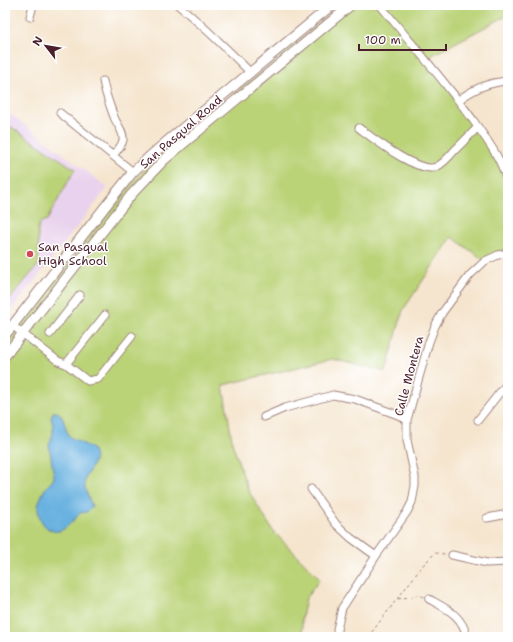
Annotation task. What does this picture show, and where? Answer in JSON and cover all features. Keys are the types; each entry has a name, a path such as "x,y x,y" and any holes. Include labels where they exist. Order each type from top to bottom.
{"main road":[{"name":"San Pasqual Road","path":"5,335 133,172 172,137 332,5"},
{"name":"San Pasqual Road","path":"5,356 118,211 160,165 184,143 351,5"}],"street":[{"path":"30,17 33,5"},
{"path":"178,5 212,34 250,72"},
{"path":"380,5 459,100 499,158 506,172 508,184"},
{"path":"103,81 104,89 114,117 122,132 123,139 122,145 113,155"},
{"path":"459,100 467,93 479,87 508,81"},
{"path":"60,113 133,172"},
{"path":"359,128 384,147 409,162 430,169 437,167 444,161 478,127"},
{"name":"Calle Montera","path":"338,637 337,629 342,608 407,512 412,502 415,477 407,440 408,420 429,342 435,326 442,313 470,275 485,261 498,255 508,253"},
{"path":"50,334 80,296"},
{"path":"66,364 105,315"},
{"path":"12,326 58,361 66,364 88,381 98,379 132,336"},
{"path":"478,420 508,382"},
{"path":"264,417 285,408 333,395 355,399 408,420"},
{"path":"311,489 336,524 351,538 376,556"},
{"path":"487,518 508,514"},
{"path":"452,555 487,563 508,562"},
{"path":"429,599 452,612 462,624 467,637"}],"path":[{"path":"368,637 424,564 435,553 452,555"},
{"path":"397,600 419,595 429,599"}],"shaded area":[{"name":"San Pasqual High School","path":"5,110 107,187 5,318"}],"green space":[{"path":"340,5 508,5 508,15 434,54 426,60 483,134 508,184 508,253 485,261 452,237 403,310 386,372 333,359 223,385 233,446 248,490 273,531 320,579 306,598 302,617 302,637 5,637 5,344 120,198 146,169 163,153 299,41"},
{"name":"San Pasqual High School","path":"5,123 75,169 47,220 41,222 38,228 39,264 5,305"}],"water":[{"path":"53,412 60,414 70,437 91,448 95,456 93,464 85,480 86,491 92,507 87,512 80,513 73,521 59,531 50,530 43,524 38,510 38,506 44,491 54,477 49,445 53,433 51,418"}],"place":[{"name":"San Pasqual High School","path":"30,254"}]}
